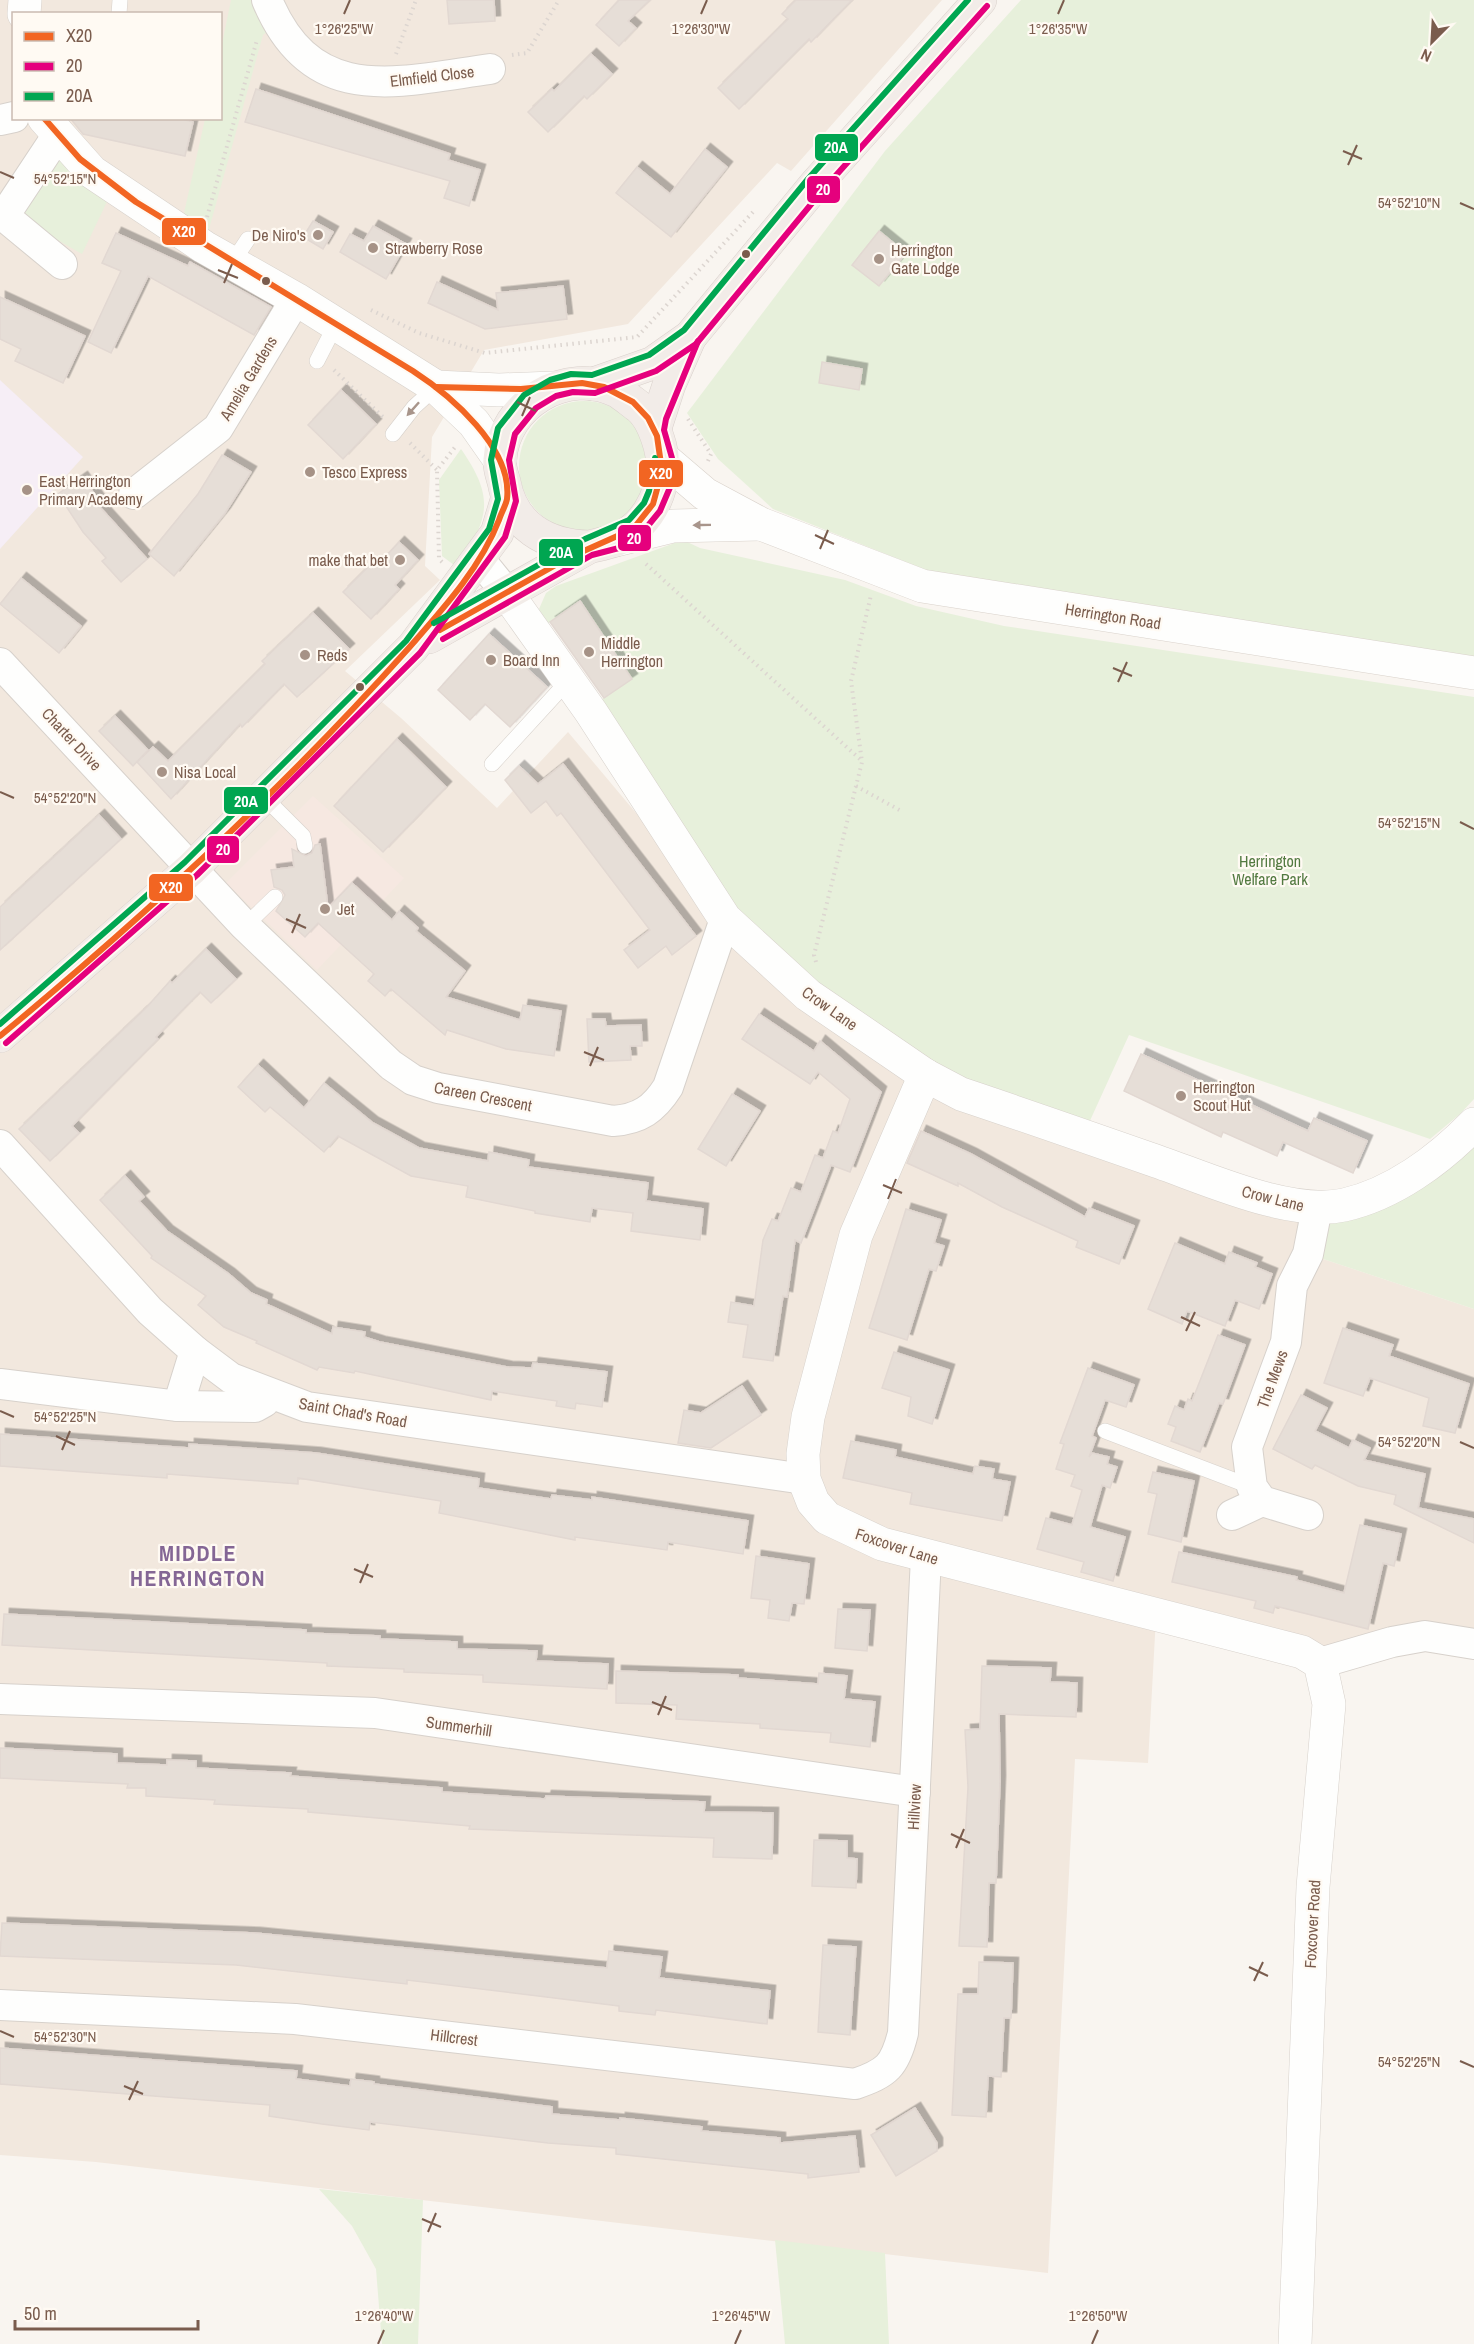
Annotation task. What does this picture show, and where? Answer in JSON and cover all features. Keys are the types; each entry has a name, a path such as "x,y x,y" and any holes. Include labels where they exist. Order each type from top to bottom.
{"highway":[{"path":"655,428 669,385 690,337 814,185 981,0"},
{"path":"593,384 653,363 690,337"},
{"path":"413,647 506,592 637,526 652,508 662,485 664,459 655,428 643,411 617,391 593,384 572,383 553,388 530,401 507,430 500,460 507,500 522,522 550,541 568,546 603,543"},
{"path":"0,1036 191,869 413,647 471,572 497,533 507,500"}],"street":[{"name":"Elmfield Close","path":"272,12 304,58 348,78 386,83 490,69"},
{"path":"62,264 4,216 50,127 92,172 199,244 240,251 296,299 436,387 474,423 500,460"},
{"name":"Amelia Gardens","path":"134,494 218,428 296,299"},
{"path":"436,387 499,390 553,388"},
{"name":"Herrington Road","path":"664,459 705,494 761,524 922,586 1474,673"},
{"name":"Herrington Road","path":"603,543 673,526 761,524"},
{"path":"471,572 506,592"},
{"name":"Crow Lane","path":"506,592 567,682 591,712 725,919 808,995 925,1075 961,1094 1235,1188 1291,1204 1317,1208"},
{"name":"Charter Drive","path":"0,663 191,869"},
{"name":"Careen Crescent","path":"191,869 245,926 361,1037 391,1065 413,1080 438,1088 613,1121 629,1120 643,1115 657,1105 668,1087 725,919"},
{"name":"Foxcover Lane","path":"925,1075 856,1235 808,1417 803,1454 804,1479 813,1502 827,1518 882,1544 1302,1652 1320,1663"},
{"path":"1317,1208 1343,1205 1374,1196 1451,1148 1474,1124"},
{"name":"Saint Chad's Road","path":"0,1145 150,1311 195,1351 231,1378 267,1393 307,1407 804,1479"},
{"name":"The Mews","path":"1257,1494 1247,1447 1286,1342 1292,1286 1308,1254 1317,1208"},
{"path":"178,1406 195,1351"},
{"path":"0,1384 178,1406 255,1407 264,1402 267,1393"},
{"path":"1232,1515 1257,1494 1308,1515"},
{"name":"Hillview","path":"897,2057 903,2033 926,1557"},
{"path":"1320,1663 1392,1642 1425,1636 1474,1644"},
{"name":"Foxcover Road","path":"1295,2344 1313,1887 1329,1704 1320,1663"},
{"name":"Summerhill","path":"0,1698 375,1713 915,1792"},
{"name":"Hillcrest","path":"0,2005 295,2019 855,2084 880,2075 897,2057"}],"lane":[{"path":"318,358 336,324"},
{"path":"394,432 414,407 436,387"},
{"path":"492,764 567,682"},
{"path":"264,797 303,836 305,846"},
{"path":"245,926 275,897"},
{"path":"1105,1431 1257,1494"}],"path":[{"path":"386,83 416,0"},
{"path":"490,69 488,58 527,53 560,0"},
{"path":"199,244 259,34 272,12"},
{"path":"370,309 419,333 485,353 637,338 760,204"},
{"path":"499,390 520,351"},
{"path":"318,358 437,470"},
{"path":"471,572 440,559 437,470 474,423"},
{"path":"646,564 862,762"},
{"path":"818,966 814,955 862,762 851,681 872,590"},
{"path":"856,786 903,812"}],"shaded area":[{"path":"0,0 942,0 791,171 777,163 628,324 484,350 432,437 425,566 440,580 345,671 401,718 497,808 568,732 725,919 874,1039 1300,1206 1308,1254 1474,1309 1474,1644 1302,1652 1156,1617 1148,1763 1075,1759 1048,2273 96,2162 0,2155"},
{"name":"East Herrington Primary Academy","path":"0,380 83,457 0,549"},
{"path":"313,796 404,878 317,970 226,883"}],"green space":[{"path":"231,0 267,0 277,24 263,35 204,247 180,231 205,120 222,120 222,44"},
{"path":"1021,0 1474,0 1474,658 926,570 773,509 718,459 687,413 885,151"},
{"path":"57,136 114,187 82,254 19,218"},
{"path":"584,401 609,406 630,420 644,441 649,466 644,491 630,512 609,526 584,531 559,526 538,512 524,491 519,466 524,441 538,420 559,406"},
{"path":"461,449 480,482 484,496 484,509 476,536 458,568 442,556 439,480"},
{"name":"Herrington Welfare Park","path":"683,540 700,548 845,580 916,606 1004,626 1474,697 1474,1099 1430,1139 1129,1035 1088,1125 966,1083 878,1031 741,921 598,702 631,679 581,601 547,624 539,609 546,593 556,586"},
{"path":"1474,1122 1474,1309 1308,1254 1317,1208 1343,1205"},
{"path":"319,2189 423,2200 418,2344 382,2344 376,2269 352,2226"},
{"path":"775,2240 885,2253 889,2344 785,2344"}],"building":[{"path":"447,0 494,0 495,21 449,24"},
{"path":"619,0 650,0 628,21 636,28 619,46 596,25"},
{"path":"796,0 852,0 739,109 718,88 788,19 782,14"},
{"path":"591,54 612,74 587,99 584,96 548,132 528,112 552,89 554,91"},
{"path":"256,89 450,154 448,160 480,170 469,206 444,198 450,181 245,122"},
{"path":"72,120 186,120 193,122 185,156 83,134"},
{"path":"705,149 727,167 671,237 616,193 637,167 670,194"},
{"name":"De Niro's","path":"313,221 333,232 323,249 303,237"},
{"name":"Strawberry Rose","path":"373,226 406,244 386,279 340,252 350,234 364,241"},
{"name":"Herrington Gate Lodge","path":"879,231 906,253 879,286 852,265"},
{"path":"116,233 188,266 190,262 271,307 254,335 148,276 111,353 88,342 121,271 102,263"},
{"path":"437,282 498,310 496,293 563,286 567,319 485,329 428,303"},
{"path":"0,297 85,336 63,383 15,361 21,349 0,339"},
{"path":"822,362 862,369 859,390 819,383"},
{"path":"341,390 376,424 343,459 308,425"},
{"path":"222,455 251,472 225,513 174,576 149,554 198,494"},
{"path":"82,477 101,503 98,505 147,559 121,582 102,561 106,558 83,532 58,494"},
{"path":"399,542 418,560 395,585 399,589 371,619 343,592 372,563 376,567"},
{"path":"21,578 81,626 59,653 0,604"},
{"name":"Middle Herrington","path":"580,601 632,679 604,698 550,622"},
{"path":"313,613 349,649 297,697 284,684 242,727 240,724 171,799 137,762 153,747 168,761 265,664 262,661"},
{"name":"Board Inn","path":"489,634 547,687 510,727 485,704 470,720 438,690"},
{"path":"115,716 148,750 133,766 99,731"},
{"path":"397,739 446,787 383,852 334,806"},
{"path":"563,764 696,936 672,955 666,946 638,968 624,950 650,930 561,813 557,816 546,801 531,813 505,780 519,766 538,784"},
{"path":"99,815 121,839 0,950 0,907"},
{"path":"320,844 328,908 352,883 392,920 399,911 418,928 416,931 465,971 446,997 520,1020 523,1005 561,1011 554,1056 506,1049 447,1030 445,1035 391,989 385,996 368,981 374,974 318,923 305,937 276,911 285,895 282,890 274,887 271,870 294,867 292,849 306,856 312,853 315,845"},
{"path":"206,949 236,979 211,1003 200,992 156,1037 158,1039 72,1126 79,1133 50,1161 19,1129 147,1007 170,981 172,983"},
{"path":"759,1014 814,1051 820,1041 881,1092 850,1172 831,1165 801,1243 795,1240 787,1297 783,1296 773,1361 743,1357 748,1325 728,1322 731,1302 754,1306 763,1240 772,1219 778,1221 791,1188 801,1192 815,1155 823,1158 833,1131 838,1133 850,1099 818,1072 810,1084 742,1039"},
{"path":"587,1019 605,1019 606,1026 641,1025 642,1046 630,1046 631,1060 589,1062"},
{"path":"1141,1054 1308,1131 1314,1118 1367,1141 1353,1173 1283,1142 1277,1156 1223,1132 1221,1137 1124,1091"},
{"path":"258,1065 304,1108 324,1083 373,1123 419,1148 488,1161 489,1152 529,1160 528,1167 648,1183 646,1201 703,1209 700,1240 631,1231 633,1213 592,1208 590,1222 535,1213 535,1211 466,1197 468,1186 411,1176 338,1136 324,1152 270,1107 265,1112 238,1087"},
{"path":"732,1094 760,1111 726,1166 698,1149"},
{"path":"921,1131 971,1154 1085,1217 1089,1208 1134,1226 1119,1264 1076,1247 1078,1241 1002,1207 958,1183 958,1186 907,1163"},
{"path":"125,1176 144,1197 139,1201 167,1231 229,1274 251,1293 267,1300 266,1304 332,1334 333,1327 365,1332 364,1337 380,1342 507,1367 532,1368 533,1363 607,1372 602,1407 576,1403 575,1409 556,1406 557,1401 492,1391 491,1400 355,1371 354,1373 319,1367 317,1370 256,1343 257,1341 224,1327 198,1305 206,1296 151,1258 152,1256 100,1200"},
{"path":"906,1209 941,1220 934,1243 944,1246 936,1271 929,1269 907,1340 869,1328"},
{"path":"1175,1243 1225,1264 1229,1252 1257,1263 1255,1267 1272,1274 1259,1309 1235,1300 1225,1326 1187,1311 1182,1324 1148,1309"},
{"path":"1343,1328 1393,1345 1389,1356 1469,1384 1455,1433 1423,1426 1429,1398 1370,1378 1363,1396 1324,1383"},
{"path":"1218,1335 1245,1345 1223,1404 1219,1403 1200,1452 1171,1441 1176,1427 1168,1424 1175,1406 1184,1410 1188,1399 1192,1401"},
{"path":"894,1352 949,1370 932,1424 908,1416 911,1397 882,1388"},
{"path":"1088,1368 1134,1385 1126,1407 1105,1400 1092,1436 1096,1438 1089,1457 1092,1453 1109,1457 1107,1464 1117,1467 1110,1488 1102,1485 1090,1527 1125,1537 1113,1581 1081,1572 1084,1562 1037,1549 1046,1518 1072,1525 1082,1490 1071,1486 1075,1475 1056,1469 1064,1444 1060,1443"},
{"path":"742,1386 761,1415 711,1448 678,1443 684,1410 701,1413"},
{"path":"1301,1395 1327,1408 1315,1431 1349,1448 1353,1440 1370,1448 1364,1460 1425,1474 1418,1508 1474,1519 1474,1543 1394,1504 1396,1495 1358,1486 1315,1465 1312,1469 1273,1449"},
{"path":"0,1434 189,1448 189,1444 316,1453 479,1479 478,1488 551,1499 552,1495 592,1500 592,1497 748,1521 743,1554 668,1542 667,1550 575,1537 575,1540 439,1513 441,1501 298,1478 298,1484 167,1474 167,1478 0,1466"},
{"path":"851,1441 896,1450 895,1457 973,1474 975,1466 994,1469 992,1479 1010,1482 1002,1521 910,1504 912,1493 843,1478"},
{"path":"1153,1472 1194,1481 1181,1542 1148,1534 1157,1494 1148,1492"},
{"path":"1360,1525 1401,1534 1394,1566 1383,1563 1368,1629 1275,1606 1273,1613 1254,1608 1256,1601 1172,1582 1179,1552 1297,1577 1296,1580 1344,1593"},
{"path":"756,1556 809,1564 804,1604 792,1603 789,1621 768,1618 770,1600 751,1598"},
{"path":"838,1609 870,1610 867,1651 835,1648"},
{"path":"4,1614 306,1630 306,1633 380,1636 380,1639 457,1642 457,1649 537,1651 536,1661 608,1664 607,1689 483,1682 483,1675 404,1672 404,1669 327,1666 327,1663 2,1645"},
{"path":"982,1666 1051,1668 1050,1682 1077,1683 1076,1717 999,1714 1000,1781 996,1883 989,1883 987,1947 959,1946 968,1787 965,1730 980,1729"},
{"path":"616,1671 738,1675 738,1678 818,1684 819,1673 847,1676 844,1699 875,1702 870,1747 830,1742 831,1733 760,1728 760,1724 676,1719 677,1705 616,1703"},
{"path":"0,1748 117,1754 117,1763 167,1765 167,1760 196,1761 196,1768 291,1773 290,1776 442,1788 442,1792 545,1799 546,1796 705,1802 704,1812 773,1813 772,1859 713,1857 714,1838 469,1829 470,1826 308,1812 308,1809 214,1804 215,1800 146,1796 146,1788 127,1788 128,1784 0,1778"},
{"path":"814,1840 847,1841 847,1858 857,1859 856,1888 812,1886"},
{"path":"2,1923 255,1933 607,1968 609,1951 662,1957 659,1978 770,1991 767,2024 656,2010 655,2015 619,2011 619,2006 407,1980 407,1984 236,1965 0,1956"},
{"path":"823,1945 856,1947 850,2035 818,2032"},
{"path":"979,1962 1013,1963 1011,2018 1004,2018 1001,2077 988,2076 986,2117 952,2115 958,1994 978,1994"},
{"path":"0,2048 297,2071 296,2079 350,2086 351,2079 374,2082 374,2084 552,2107 552,2114 620,2120 620,2118 702,2127 701,2131 780,2138 780,2143 855,2136 859,2172 808,2178 808,2174 616,2154 616,2148 548,2143 370,2122 369,2130 322,2124 269,2116 270,2105 0,2084"},
{"path":"915,2108 937,2143 937,2151 896,2176 871,2135"}],"transit line":[{"name":"20A","path":"0,1024 185,862 406,641 489,529 498,499 491,460 498,428 524,395 550,380 571,374 592,375 649,355 684,330 808,179 968,0"},
{"name":"20","path":"6,1043 197,875 420,653 505,537 516,501 509,460 515,434 536,408 556,396 573,392 595,393 656,371 696,344 822,191 987,6"},
{"name":"X20","path":"0,1036 107,945 211,850 262,802 360,702 420,635 471,572 491,538 507,499 506,480 500,461 490,442 461,409 444,394 413,371 136,202 80,159 46,120"},
{"name":"20","path":"443,639 592,555 619,548 642,533 660,511 671,485 672,458 664,430 666,419 698,341"},
{"name":"X20","path":"436,387 521,389 582,383 604,387 633,402 648,418 657,436 662,471 653,504 633,529 568,558 440,630"},
{"name":"20A","path":"434,623 585,539 629,520 644,503 649,491 655,458"}],"place":[{"name":"De Niro's","path":"318,235"},
{"name":"Strawberry Rose","path":"373,248"},
{"name":"Herrington Gate Lodge","path":"879,259"},
{"name":"Tesco Express","path":"310,472"},
{"name":"East Herrington Primary Academy","path":"27,490"},
{"name":"make that bet","path":"400,560"},
{"name":"Middle Herrington","path":"589,652"},
{"name":"Reds","path":"305,655"},
{"name":"Board Inn","path":"491,660"},
{"name":"Nisa Local","path":"162,772"},
{"name":"Jet","path":"325,909"},
{"name":"Herrington Scout Hut","path":"1181,1096"}],"district":[{"name":"MIDDLE HERRINGTON","path":"198,1566"}]}
